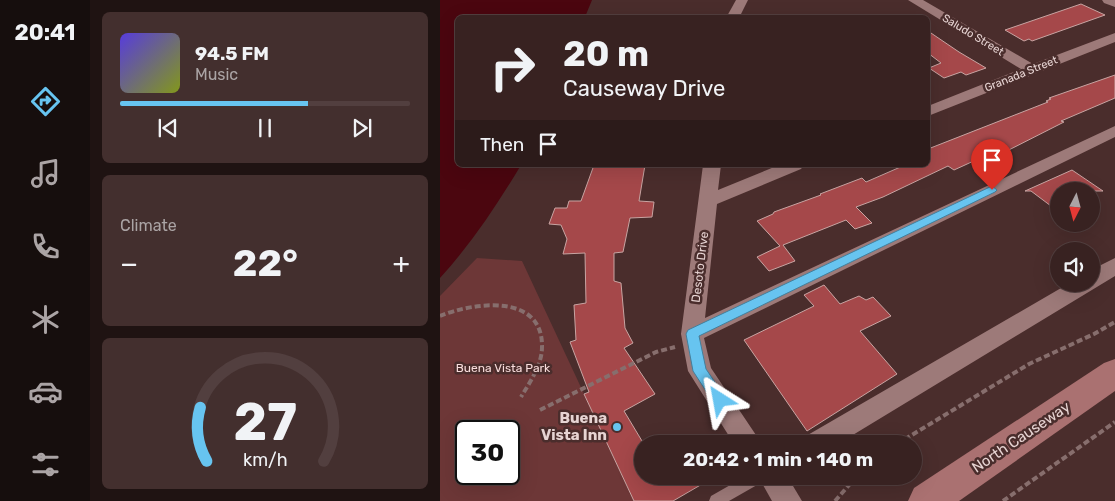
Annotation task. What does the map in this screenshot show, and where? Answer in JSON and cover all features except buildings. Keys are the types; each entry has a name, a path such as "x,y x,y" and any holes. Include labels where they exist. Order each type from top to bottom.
{"main road":[{"name":"North Causeway","path":"927,501 1115,373"}],"street":[{"path":"734,15 742,0"},
{"name":"Saludo Street","path":"914,0 1031,69"},
{"path":"1108,0 1115,3"},
{"name":"Granada Street","path":"930,110 1115,37"},
{"path":"693,338 1115,131"},
{"name":"Desoto Drive","path":"712,167 693,338 700,371 743,435"},
{"path":"708,201 790,167"},
{"path":"1100,275 1115,266"},
{"path":"830,435 1072,292"},
{"path":"777,485 788,501"}],"lane":[{"path":"716,501 744,485"}],"path":[{"path":"440,316 457,309 491,304 510,306 529,315 540,328 542,345 539,364 522,397"},
{"path":"912,435 1028,365 1097,334 1115,322"},
{"path":"540,410 656,352 693,338"},
{"path":"1003,501 1115,422"},
{"path":"835,501 849,485"}],"green space":[{"name":"Buena Vista Park","path":"477,258 522,261 634,501 440,501 440,296"}],"shaded area":[{"path":"440,0 592,0 586,15 455,15 455,167 520,167 483,224 440,278"}],"place":[{"name":"Buena Vista Inn","path":"617,427"}],"route":[{"path":"720,400 700,371 692,334 992,190"}]}
